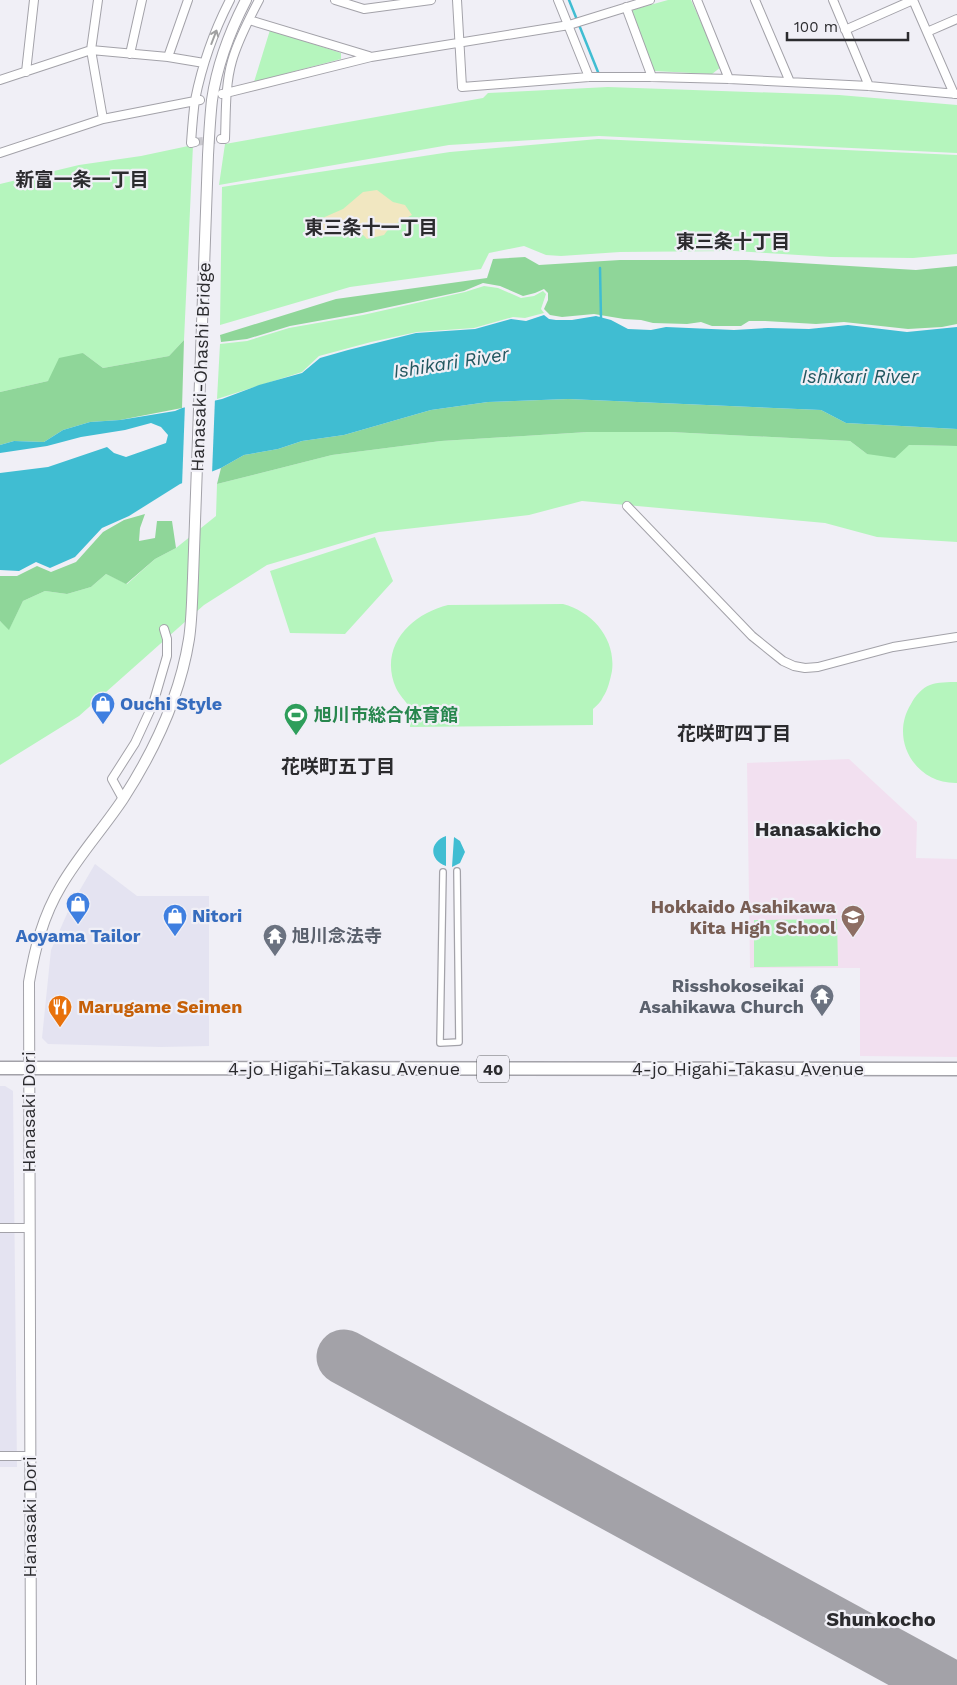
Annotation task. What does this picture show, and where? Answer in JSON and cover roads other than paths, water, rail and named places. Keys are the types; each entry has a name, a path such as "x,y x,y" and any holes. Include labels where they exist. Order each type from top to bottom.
{"highway":[{"name":"4-jo Higahi-Takasu Avenue","path":"0,1068 957,1069"}],"street":[{"path":"26,72 34,0"},
{"path":"98,0 92,50 103,119"},
{"path":"130,54 142,0"},
{"path":"168,57 188,0"},
{"path":"195,142 191,143 204,63 222,15 230,0"},
{"name":"Hanasaki-Ohashi Bridge","path":"193,578 208,155 215,86 224,52 246,0"},
{"path":"222,139 225,139 225,93 232,62 259,0"},
{"path":"335,0 364,9 431,0"},
{"path":"457,0 462,87 589,77 652,77 870,86 955,94 913,0 845,30"},
{"path":"558,0 575,23 589,77"},
{"path":"225,93 371,56 575,23 650,0"},
{"path":"696,0 730,79"},
{"path":"754,0 790,82"},
{"path":"832,0 870,86"},
{"path":"626,8 652,77"},
{"path":"927,32 957,19"},
{"path":"249,20 371,56"},
{"path":"0,80 92,50 168,57 204,63"},
{"path":"0,153 103,119 198,100"},
{"path":"627,506 752,636 783,661 794,666 805,668 818,667 893,647 957,637"},
{"name":"Hanasaki Dori","path":"31,1685 29,1068 30,982 33,958 48,910 62,885 123,799 147,758 166,719 178,684 188,641 193,578"},
{"path":"123,799 112,779 135,743 153,704 167,656 167,639 164,629"},
{"path":"443,872 440,1043 459,1042 457,871"},
{"path":"0,1228 29,1228"},
{"path":"0,1456 30,1456"}],"water":[{"name":"Ishikari River","path":"544,315 549,319 556,320 572,320 596,316 611,320 628,329 651,330 666,327 734,330 768,328 809,329 848,325 907,332 957,327 957,429 846,423 821,410 568,399 488,402 431,410 344,435 302,441 278,449 244,455 221,468 180,484 129,516 102,528 75,557 50,568 36,562 19,571 0,570 0,473 48,467 107,447 114,453 126,457 166,443 168,435 161,427 151,423 47,446 0,453 0,445 14,441 44,442 63,430 90,422 120,420 175,411 222,399 259,385 302,373 320,358 416,333 475,329 511,319 526,321"},
{"path":"446,836 446,866 436,860 433,851 436,842"},
{"path":"454,837 460,841 465,852 460,863 452,867"}],"waterway":[{"path":"569,0 598,72"},
{"path":"600,268 601,319"}],"tunnel":[{"path":"195,142 221,139"}],"place":[{"name":"Ouchi Style","path":"103,725"},
{"name":"旭川市総合体育館","path":"296,736"},
{"name":"Aoyama Tailor","path":"78,925"},
{"name":"Nitori","path":"175,937"},
{"name":"Hokkaido Asahikawa Kita High School","path":"853,938"},
{"name":"旭川念法寺","path":"275,957"},
{"name":"Risshokoseikai Asahikawa Church","path":"822,1017"},
{"name":"Marugame Seimen","path":"60,1028"}],"district":[{"name":"新富一条一丁目","path":"82,179"},
{"name":"東三条十一丁目","path":"371,227"},
{"name":"東三条十丁目","path":"733,241"},
{"name":"花咲町四丁目","path":"734,733"},
{"name":"花咲町五丁目","path":"338,766"},
{"name":"Hanasakicho","path":"818,829"},
{"name":"Shunkocho","path":"881,1619"}]}
